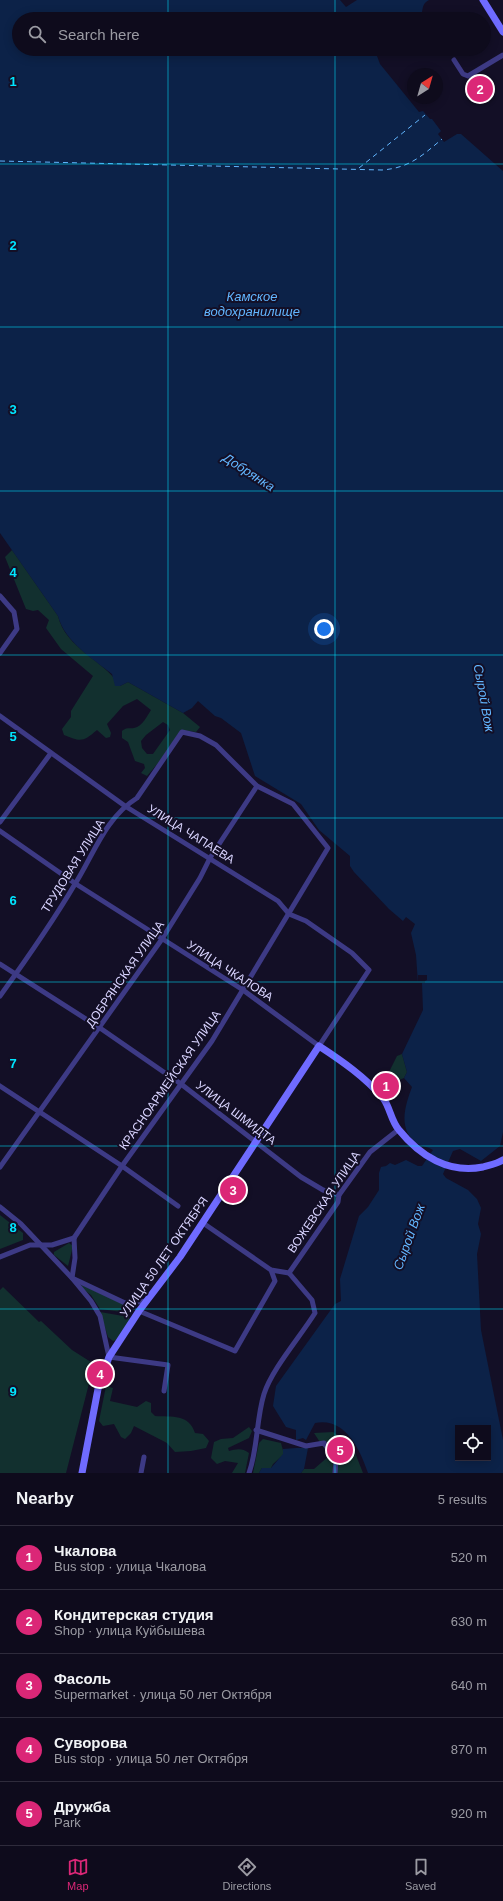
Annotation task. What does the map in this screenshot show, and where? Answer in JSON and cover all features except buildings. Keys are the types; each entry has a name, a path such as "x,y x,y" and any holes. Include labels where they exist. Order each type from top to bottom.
{"main road":[{"path":"483,0 490,12"},
{"path":"491,13 503,32"},
{"name":"УЛИЦА ЧКАЛОВА","path":"319,1046 352,1068 384,1099 398,1130 424,1155 435,1161 451,1166 476,1168 498,1163 503,1160"},
{"name":"УЛИЦА 50 ЛЕТ ОКТЯБРЯ","path":"82,1473 98,1389 109,1357 139,1311 203,1223 319,1046"}],"street":[{"path":"454,60 463,74 468,76 503,55"},
{"path":"0,596 14,612 17,628 0,653"},
{"name":"УЛИЦА ЧАПАЕВА","path":"0,716 125,806 278,901 289,914 312,925 352,953 369,970"},
{"name":"ТРУДОВАЯ УЛИЦА","path":"0,996 76,884 100,838 125,806 137,798 182,732 200,736 216,745 257,786"},
{"path":"0,822 51,752"},
{"name":"КРАСНОАРМЕЙСКАЯ УЛИЦА","path":"74,1238 122,1166 212,1041 328,848 293,804 257,786"},
{"name":"ДОБРЯНСКАЯ УЛИЦА","path":"0,1167 162,939 200,878 210,858 257,786"},
{"name":"УЛИЦА ЧКАЛОВА","path":"0,831 76,884 243,990 319,1046"},
{"name":"УЛИЦА ШМИДТА","path":"0,964 100,1028 181,1084 256,1140 302,1177 323,1190 339,1195"},
{"name":"УЛИЦА 50 ЛЕТ ОКТЯБРЯ","path":"319,1046 369,970"},
{"path":"0,1086 122,1166 178,1206"},
{"name":"ВОЖЕВСКАЯ УЛИЦА","path":"289,1273 338,1202 339,1195 370,1152 398,1130"},
{"path":"0,1207 21,1224 72,1278 91,1301 100,1316 109,1357 168,1366 164,1391"},
{"path":"203,1223 271,1270 289,1273 312,1300 315,1313 278,1368 264,1393 256,1430 253,1464 249,1473"},
{"path":"0,1257 30,1245 58,1244 74,1238 75,1258 72,1278"},
{"path":"139,1311 235,1351 275,1281 271,1270"},
{"path":"72,1278 125,1303 147,1301"},
{"path":"256,1430 306,1446 324,1443 336,1460 335,1473"},
{"path":"141,1473 144,1457"}],"green space":[{"path":"12,550 58,616 62,627 69,637 77,646 104,668 120,686 128,682 183,713 200,727 196,732 181,730 159,762 147,776 141,773 145,768 144,764 135,761 128,742 122,738 122,731 140,725 151,710 137,699 123,706 107,724 111,733 110,737 106,738 97,730 82,740 64,735 62,729 71,717 71,711 93,676 61,649 46,628 49,620 38,610 33,611 26,609 5,557","holes":["163,722 168,725 170,730 153,754 147,754 142,748 141,741 146,735"]},
{"path":"402,1054 407,1072 404,1078 399,1080 388,1074 397,1056"},
{"path":"0,1215 23,1233 23,1240 0,1249"},
{"path":"69,1243 73,1246 68,1266 54,1255 54,1252"},
{"path":"82,1285 123,1304 124,1309 122,1312 100,1309 91,1295 80,1287"},
{"path":"3,1287 39,1322 41,1321 72,1350 94,1364 66,1473 0,1473 0,1290"},
{"path":"100,1312 129,1317 130,1321 116,1340 113,1341 108,1337"},
{"path":"106,1386 113,1388 110,1401 137,1407 146,1401 151,1403 151,1412 155,1416 174,1417 189,1422 195,1433 203,1434 209,1441 206,1448 175,1452 167,1443 134,1426 131,1433 125,1439 121,1437 114,1424 103,1426 99,1421"},
{"path":"249,1427 252,1431 249,1438 228,1448 229,1451 239,1449 249,1453 245,1473 232,1473 238,1463 225,1461 217,1464 211,1458 214,1442 221,1439 233,1438"},
{"path":"333,1432 352,1445 363,1473 301,1473 304,1469 314,1469 329,1456 314,1433"},
{"path":"263,1439 281,1443 284,1454 273,1464 271,1468 262,1468 259,1473 253,1473 259,1443"}],"water":[{"name":"Камское водохранилище","path":"0,0 340,0 346,7 357,0 429,0 424,4 422,12 12,12 12,56 377,56 380,64 407,97 407,104 412,104 419,112 423,111 430,119 432,119 441,131 438,134 444,142 457,134 461,134 503,171 503,1132 500,1146 481,1161 460,1149 453,1151 443,1174 446,1178 468,1190 477,1199 481,1208 478,1224 481,1234 477,1254 481,1330 503,1440 503,1473 368,1473 356,1445 343,1430 326,1422 315,1423 306,1440 303,1438 296,1440 296,1430 286,1427 273,1406 276,1386 335,1304 341,1301 340,1279 359,1216 368,1207 379,1190 379,1173 381,1167 390,1163 395,1165 406,1160 418,1166 422,1166 433,1150 418,1144 411,1138 407,1132 404,1117 412,1087 404,1078 407,1072 402,1054 423,1010 422,983 418,983 416,955 411,933 415,924 406,917 403,921 389,909 354,872 350,866 350,856 319,830 301,804 255,776 241,733 221,718 215,716 198,701 192,708 183,713 128,682 120,686 115,686 112,674 80,649 67,634 58,616 0,533"},
{"path":"308,1448 304,1469 301,1473 259,1473 262,1468 271,1468 283,1454 283,1449"}],"pier":[{"path":"418,975 427,975 427,980 425,983 418,983"}],"ferry route":[{"path":"359,168 425,115"},
{"path":"0,161 382,170 392,169 408,164 421,156 442,139"}],"place":[{"name":"Кондитерская студия","path":"480,89"},
{"name":"Чкалова","path":"386,1086"},
{"name":"Фасоль","path":"233,1190"},
{"name":"Суворова","path":"100,1374"},
{"name":"Дружба","path":"340,1450"}],"water label":[{"name":"Добрянка","path":"249,472"},
{"name":"Сырой Вож","path":"484,698"},
{"name":"Сырой Вож","path":"409,1237"}]}
